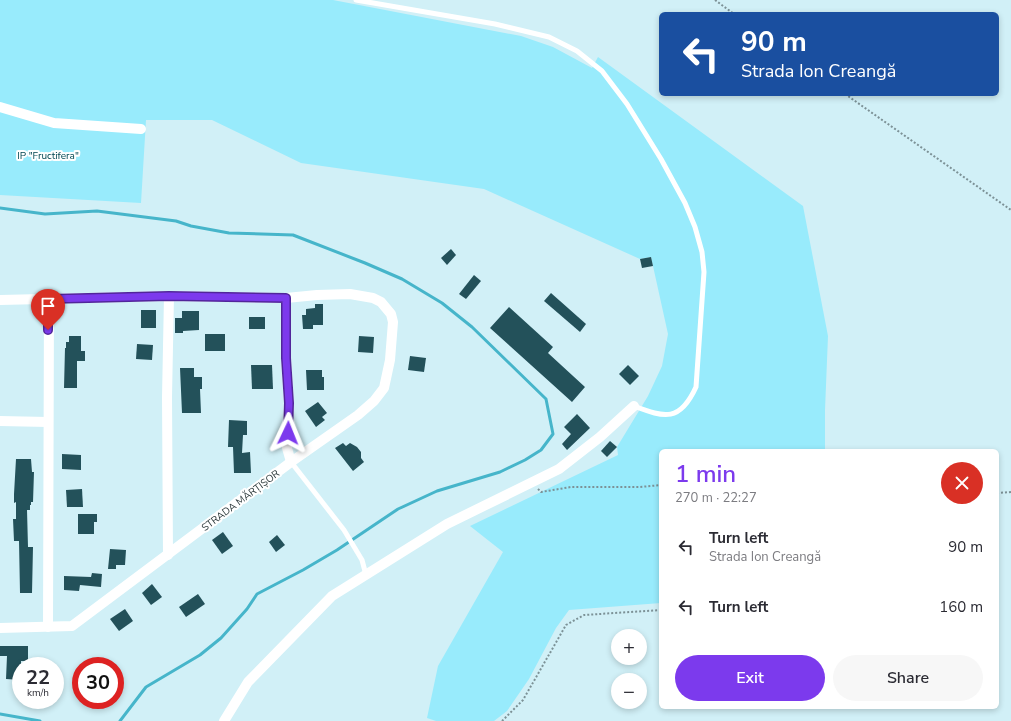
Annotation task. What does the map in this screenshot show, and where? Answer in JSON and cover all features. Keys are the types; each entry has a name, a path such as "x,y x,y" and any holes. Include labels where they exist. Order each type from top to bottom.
{"street":[{"path":"0,107 54,123 141,129"},
{"name":"STRADA MĂRȚIȘOR","path":"0,300 169,296 286,298 350,294 373,298 381,302 391,314 393,322 390,360 384,388 374,401 358,415 290,462 72,626 0,628"},
{"path":"168,555 167,397 169,296"},
{"path":"286,298 286,358 289,403 287,448 290,462"},
{"path":"48,299 48,627"},
{"path":"224,721 248,682 332,596 447,524 559,469 600,437 634,406"},
{"path":"0,421 48,422"}],"lane":[{"path":"356,0 495,24 549,37 577,51 593,63 602,71 627,104 662,159 685,203 695,227 702,252 704,272 696,387 689,402 678,411 668,415 657,415 634,406"},
{"path":"290,462 344,530 362,560 366,575"}],"path":[{"path":"715,0 731,12"},
{"path":"848,96 1011,210"},
{"path":"531,483 541,492 571,487 640,487 659,485"},
{"path":"999,493 1011,492"},
{"path":"502,721 523,700 566,625 584,615 659,610"}],"green space":[{"name":"IP \"Fructifera\"","path":"0,0 333,0 521,36 553,47 592,68 598,57 803,206 828,336 825,449 659,449 659,603 569,610 556,628 529,679 507,711 494,721 436,721 427,718 438,666 503,552 470,526 618,455 617,447 648,396 662,366 668,334 651,257 640,259 484,189 301,163 212,120 146,120 141,203 0,195"}],"building":[{"path":"451,249 456,255 447,265 441,258"},
{"path":"651,257 653,266 642,268 640,259"},
{"path":"474,275 481,281 466,299 459,294"},
{"path":"551,293 586,324 580,332 544,301"},
{"path":"315,304 323,304 323,325 313,325 313,329 303,329 302,315 306,315 306,309 315,308"},
{"path":"509,307 553,347 548,353 585,387 572,402 490,328"},
{"path":"141,310 156,310 156,328 141,328"},
{"path":"182,311 199,311 199,330 175,333 175,318 182,318"},
{"path":"249,317 265,317 265,329 249,329"},
{"path":"205,334 225,334 225,351 205,351"},
{"path":"69,336 81,336 81,351 85,351 85,361 77,361 77,388 64,388 65,348 66,342 69,342"},
{"path":"359,336 374,337 373,353 358,352"},
{"path":"137,344 153,345 152,360 136,359"},
{"path":"410,356 426,358 424,372 408,370"},
{"path":"251,365 272,365 273,389 252,389"},
{"path":"628,365 639,376 630,385 619,374"},
{"path":"180,368 194,368 194,377 202,377 202,389 200,389 201,413 182,413"},
{"path":"306,370 322,370 322,377 324,377 324,390 307,390"},
{"path":"318,402 327,413 322,417 325,420 316,427 305,411"},
{"path":"577,414 590,428 567,450 562,444 571,434 564,427"},
{"path":"229,420 247,421 247,435 243,435 242,453 250,452 251,473 234,473 233,447 228,447"},
{"path":"610,441 617,447 607,457 601,451"},
{"path":"343,443 346,446 350,443 357,447 361,452 361,458 364,462 353,471 335,448"},
{"path":"62,454 81,455 81,470 62,469"},
{"path":"16,459 31,459 32,472 34,472 33,502 31,502 30,510 27,510 28,547 33,547 32,593 20,593 19,541 14,541 13,519 16,519 16,502 14,503 14,494"},
{"path":"82,489 83,507 67,507 66,490"},
{"path":"78,514 97,514 97,522 94,522 94,534 78,534"},
{"path":"223,532 233,546 222,554 212,540"},
{"path":"277,535 285,545 276,552 269,542"},
{"path":"110,549 126,550 125,565 116,565 116,569 108,569"},
{"path":"92,573 102,574 101,587 80,585 79,591 64,590 64,576 91,577"},
{"path":"152,584 162,597 151,605 142,593"},
{"path":"198,594 205,604 186,617 179,607"},
{"path":"125,609 133,621 119,631 110,619"},
{"path":"0,646 28,646 28,657 12,657 12,679 6,679 7,656 0,656"}],"waterway":[{"path":"0,208 45,214 97,211 176,221 191,226 229,233 293,235 402,279 442,303 472,327 546,399 553,434 541,450 525,460 500,472 437,491 398,509 337,550 257,594 247,609 221,638 200,655 146,687 120,721"},
{"path":"0,714 40,721"}],"route":[{"path":"48,330 48,299 169,296 286,298 286,358 289,403 288,433"}]}
